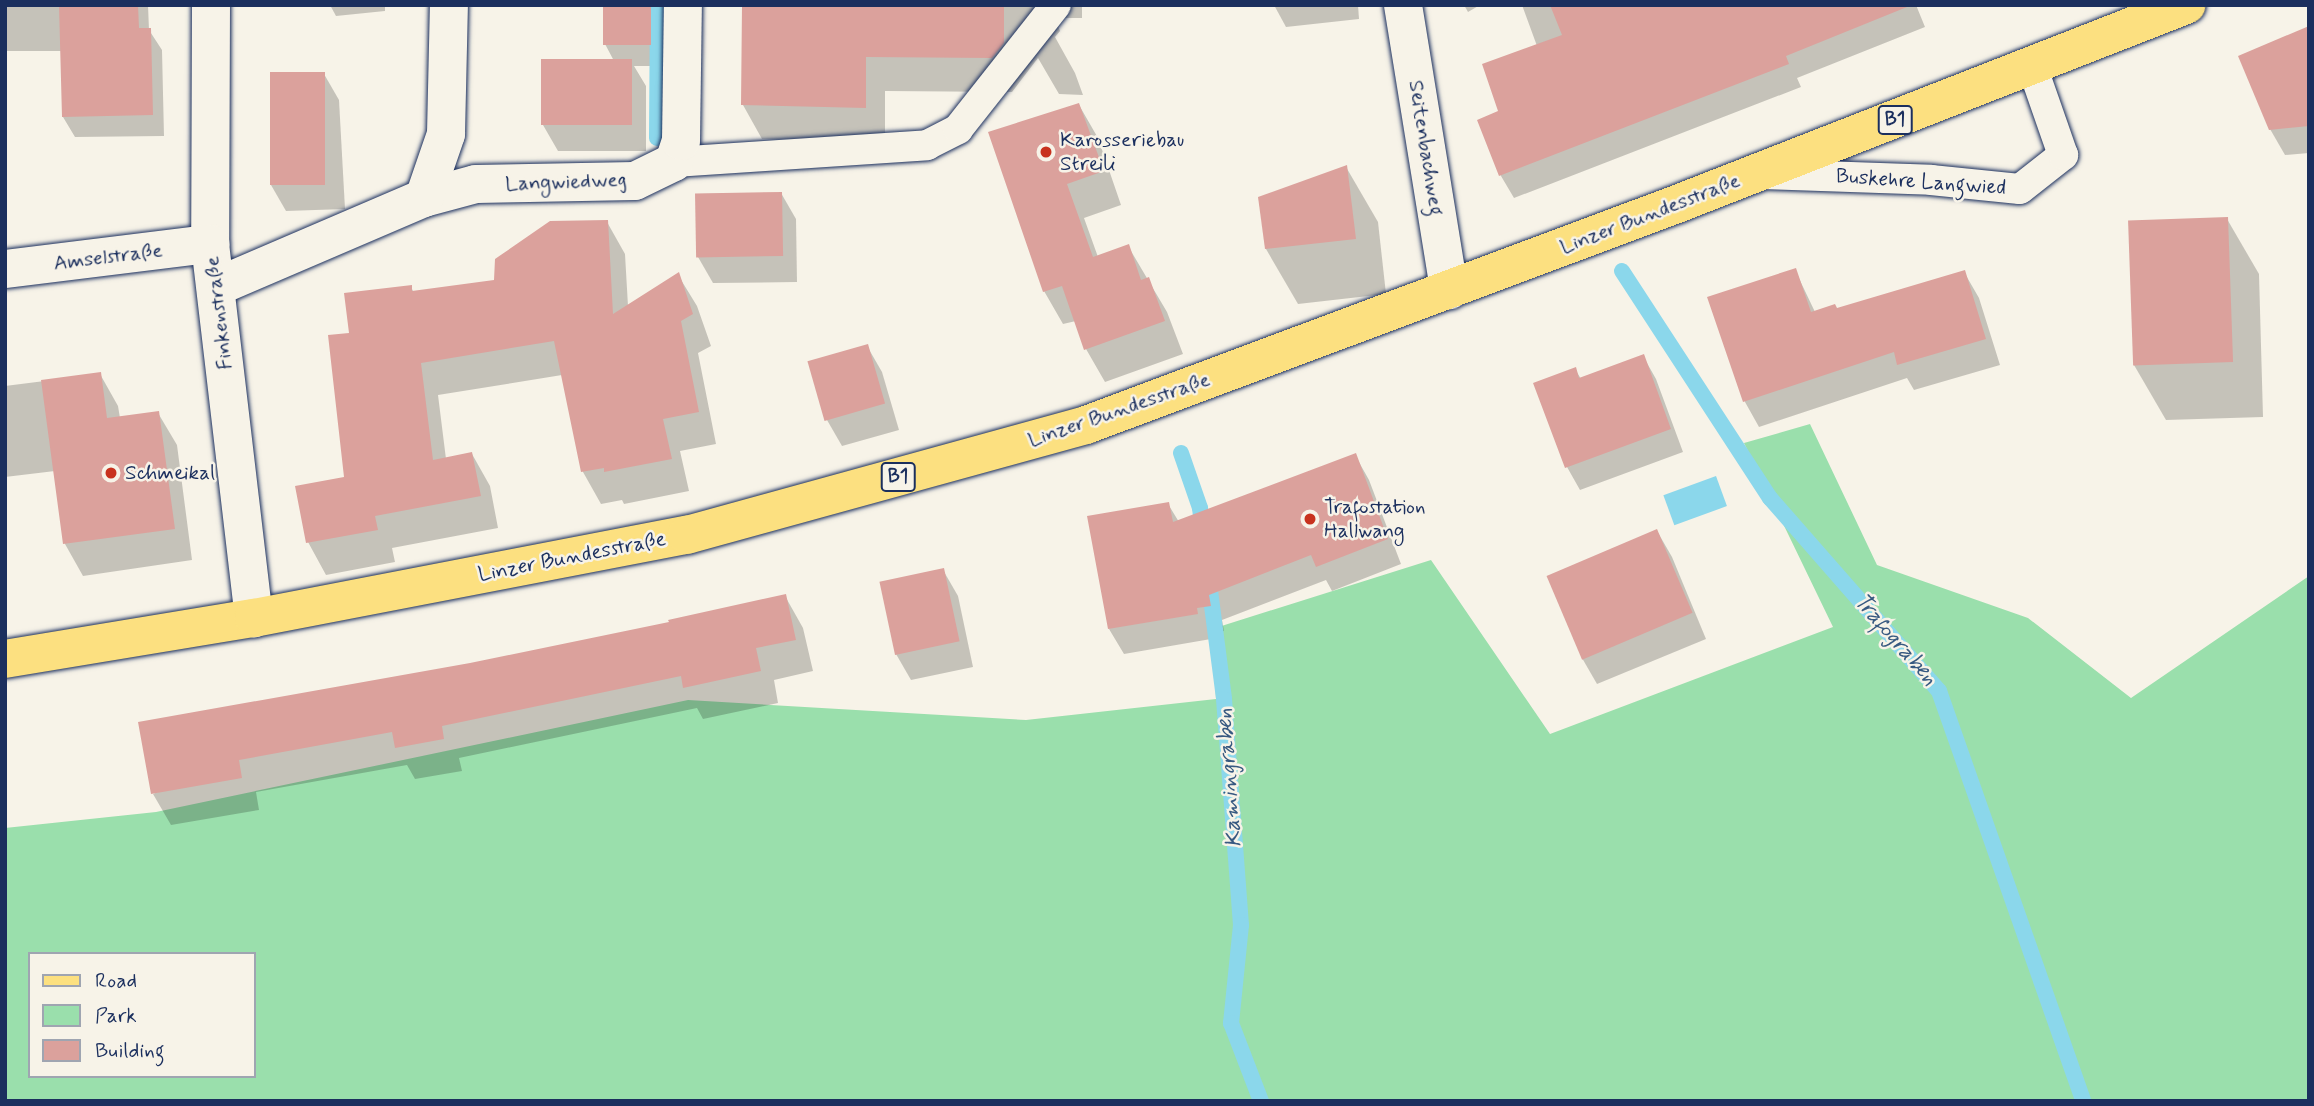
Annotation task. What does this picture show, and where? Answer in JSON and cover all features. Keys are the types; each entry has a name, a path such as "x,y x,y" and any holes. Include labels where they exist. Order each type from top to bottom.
{"main road":[{"name":"Linzer Bundesstraße","path":"5,659 254,618 687,535 1086,425 1757,173 2186,5"}],"street":[{"name":"Finkenstraße","path":"211,5 211,244 254,618"},
{"path":"424,198 446,134 449,5"},
{"path":"674,162 681,141 682,5"},
{"name":"Seitenbachweg","path":"1403,5 1449,290"},
{"name":"Langwiedweg","path":"216,286 424,198 476,184 635,181 674,162"},
{"name":"Amselstraße","path":"5,269 211,244"}],"lane":[{"path":"674,162 927,145 958,129 1056,5"},
{"name":"Buskehre Langwied","path":"1757,173 1931,180 2020,189 2063,155 2032,66"}],"green space":[{"path":"1810,424 1877,565 2028,618 2131,698 2309,576 2309,1101 5,1101 5,828 156,812 688,700 1026,720 1216,699 1212,629 1431,560 1550,734 1833,627 1744,443"}],"water":[{"path":"1716,476 1727,506 1674,525 1663,495"}],"building":[{"path":"59,5 138,5 139,28 151,28 153,115 62,117"},
{"path":"603,5 651,5 651,45 603,45"},
{"path":"742,5 1004,5 1004,43 992,58 866,57 866,108 741,105"},
{"path":"1550,5 1907,7 1786,56 1789,64 1499,176 1477,120 1498,111 1482,64 1562,35"},
{"path":"2309,26 2309,126 2269,130 2238,56"},
{"path":"541,59 632,59 632,125 541,125"},
{"path":"270,72 325,72 325,185 270,185"},
{"name":"Karosseriebau Streili","path":"1079,103 1104,171 1067,184 1093,257 1129,244 1141,280 1149,277 1165,321 1084,350 1062,286 1043,292 988,132"},
{"path":"1347,165 1356,239 1265,249 1258,197"},
{"path":"782,192 783,256 696,258 695,194"},
{"path":"2228,217 2233,362 2133,365 2128,220"},
{"path":"608,220 613,314 679,272 693,314 681,321 699,412 663,419 672,459 604,472 604,468 581,472 554,341 421,363 433,460 472,452 481,496 375,516 378,530 306,543 295,486 344,477 328,335 349,333 344,293 412,285 412,291 494,280 495,259 550,221"},
{"path":"1796,268 1811,312 1835,304 1837,308 1965,270 1986,339 1897,365 1894,352 1743,402 1707,297"},
{"path":"868,344 885,404 825,421 807,361"},
{"path":"1644,354 1671,429 1565,468 1533,383 1576,367 1579,378"},
{"name":"Schmeikal","path":"101,372 107,418 159,411 175,529 63,544 41,380"},
{"path":"1356,453 1388,539 1316,567 1311,555 1209,595 1211,606 1197,608 1198,614 1108,629 1087,516 1169,502 1173,522"},
{"path":"1657,529 1693,613 1582,660 1547,576"},
{"path":"944,568 960,641 895,655 879,582"},
{"path":"786,594 796,640 756,648 761,671 683,688 681,676 442,726 444,739 395,748 392,732 239,760 242,778 151,794 138,722 470,663 669,622 668,620"}],"waterway":[{"name":"Kamingraben","path":"657,138 658,5"},
{"name":"Trafograben","path":"1622,271 1770,498 1939,691 2083,1101"},
{"name":"Kamingraben","path":"1181,453 1200,508 1203,532"},
{"name":"Kamingraben","path":"1208,575 1224,699 1241,925 1231,1023 1261,1101"}],"place":[{"name":"Karosseriebau Streili","path":"1046,152"},
{"name":"Schmeikal","path":"111,473"},
{"name":"Trafostation Hallwang","path":"1310,519"}]}
